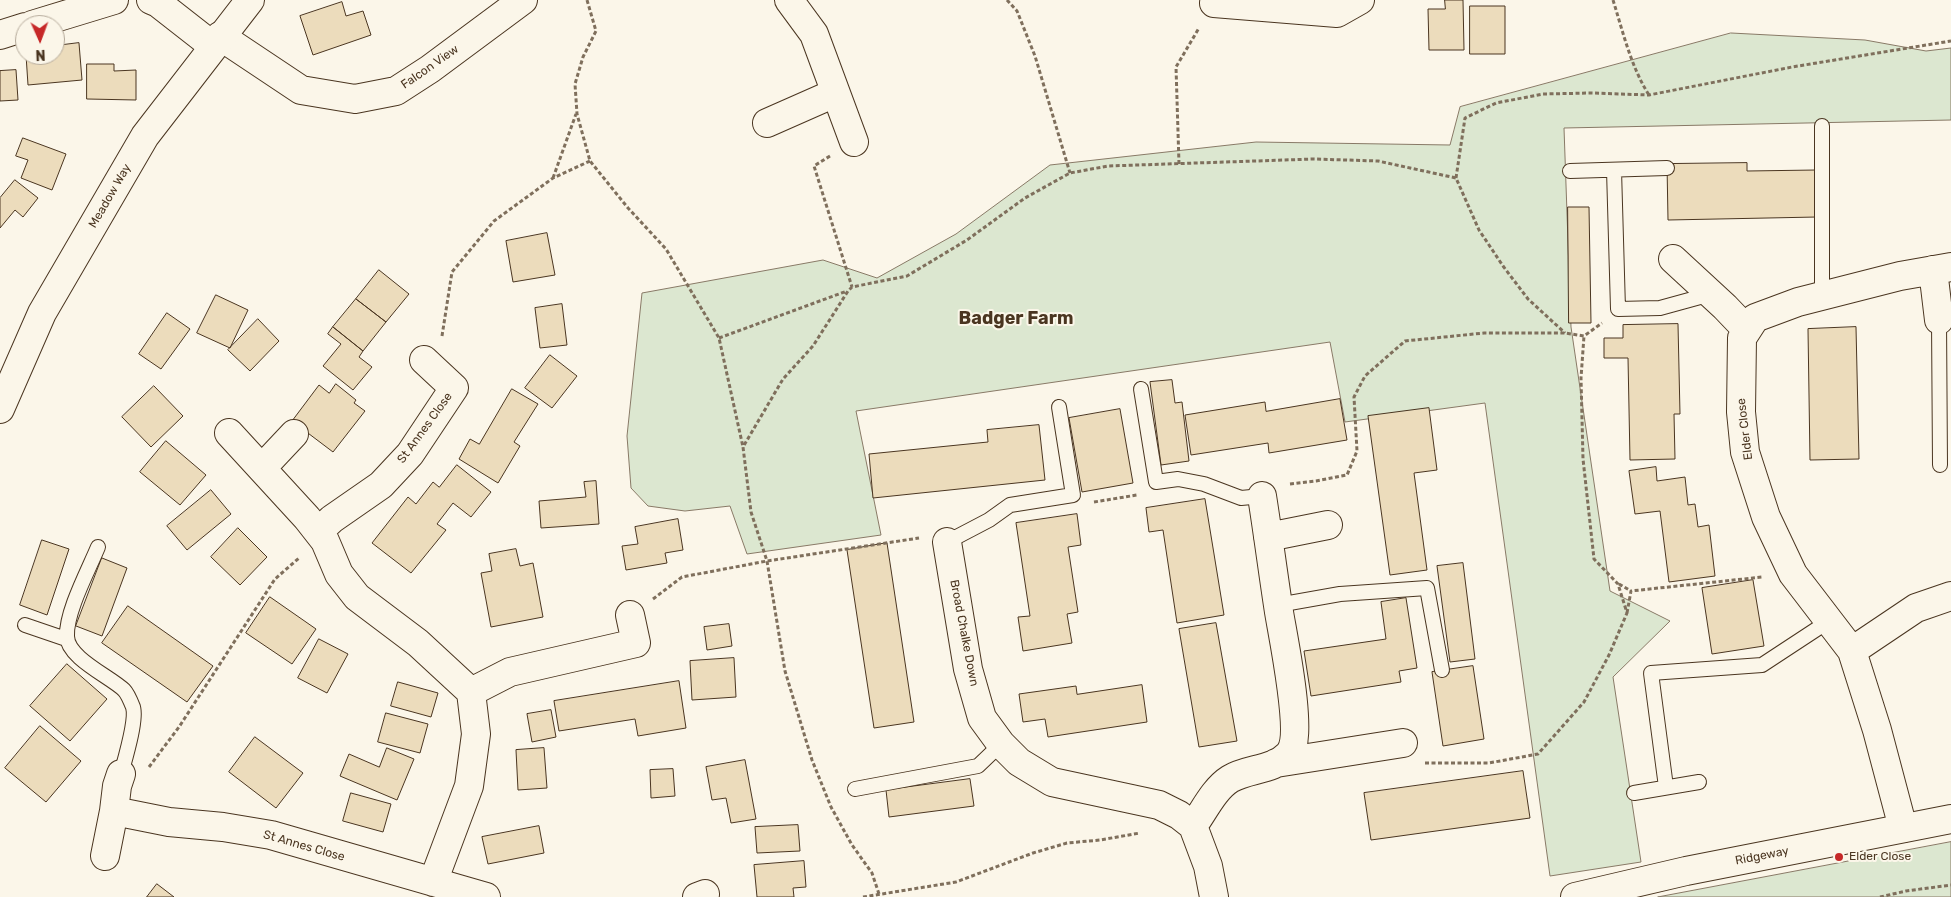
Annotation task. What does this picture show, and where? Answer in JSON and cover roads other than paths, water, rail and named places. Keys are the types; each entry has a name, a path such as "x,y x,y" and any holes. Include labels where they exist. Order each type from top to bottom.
{"street":[{"path":"52,15 70,6 114,0"},
{"name":"Falcon View","path":"151,0 158,2 217,41 301,90 355,99 396,91 430,69 523,0"},
{"name":"Meadow Way","path":"0,409 42,313 145,136 250,0"},
{"path":"789,0 814,34 854,142"},
{"path":"1214,3 1336,13 1360,0"},
{"path":"0,35 15,30"},
{"path":"767,123 836,93"},
{"path":"1673,259 1747,330 1755,318 1798,302 1900,276 1942,268 1939,320"},
{"name":"Elder Close","path":"1747,330 1742,338 1741,366 1741,412 1745,452 1766,517 1793,574 1852,651 1877,730 1903,828"},
{"name":"St Annes Close","path":"320,535 332,519 381,485 410,454 454,388 424,360"},
{"path":"229,433 320,535 339,574 357,596 418,642 471,692 476,734 469,786 433,882"},
{"path":"262,468 294,434"},
{"path":"1262,496 1285,643 1294,718 1294,739 1290,752 1276,763"},
{"path":"1268,537 1328,526"},
{"name":"Broad Chalke Down","path":"947,542 968,669 982,718 1001,744 1019,762 1052,782 1159,805 1186,821"},
{"path":"1852,651 1916,608 1951,596"},
{"path":"471,692 510,672 636,643 630,615"},
{"path":"1214,897 1208,866 1186,821 1230,779 1276,763 1403,743"},
{"path":"105,856 117,790"},
{"name":"St Annes Close","path":"117,790 169,822 223,827 271,835 486,897"},
{"name":"Ridgeway","path":"1575,897 1686,871 1951,819"}],"lane":[{"path":"1822,126 1822,296"},
{"path":"1570,172 1667,168"},
{"path":"1614,170 1618,308 1660,308 1711,294"},
{"path":"1939,320 1940,465"},
{"path":"1141,388 1156,482 1178,479 1204,484 1241,498 1262,496"},
{"path":"947,542 989,520 1010,505 1073,495 1059,407"},
{"path":"98,547 69,618 66,639 72,649 87,665 124,690 134,708 132,730 117,790"},
{"path":"1278,605 1340,594 1427,588 1442,670"},
{"path":"1666,787 1651,673 1762,665 1829,621"},
{"path":"25,625 66,639"},
{"path":"856,789 978,766 1001,744"},
{"path":"1634,793 1699,782"}],"place":[{"name":"Elder Close","path":"1839,857"}],"district":[{"name":"Badger Farm","path":"1016,319"}]}
